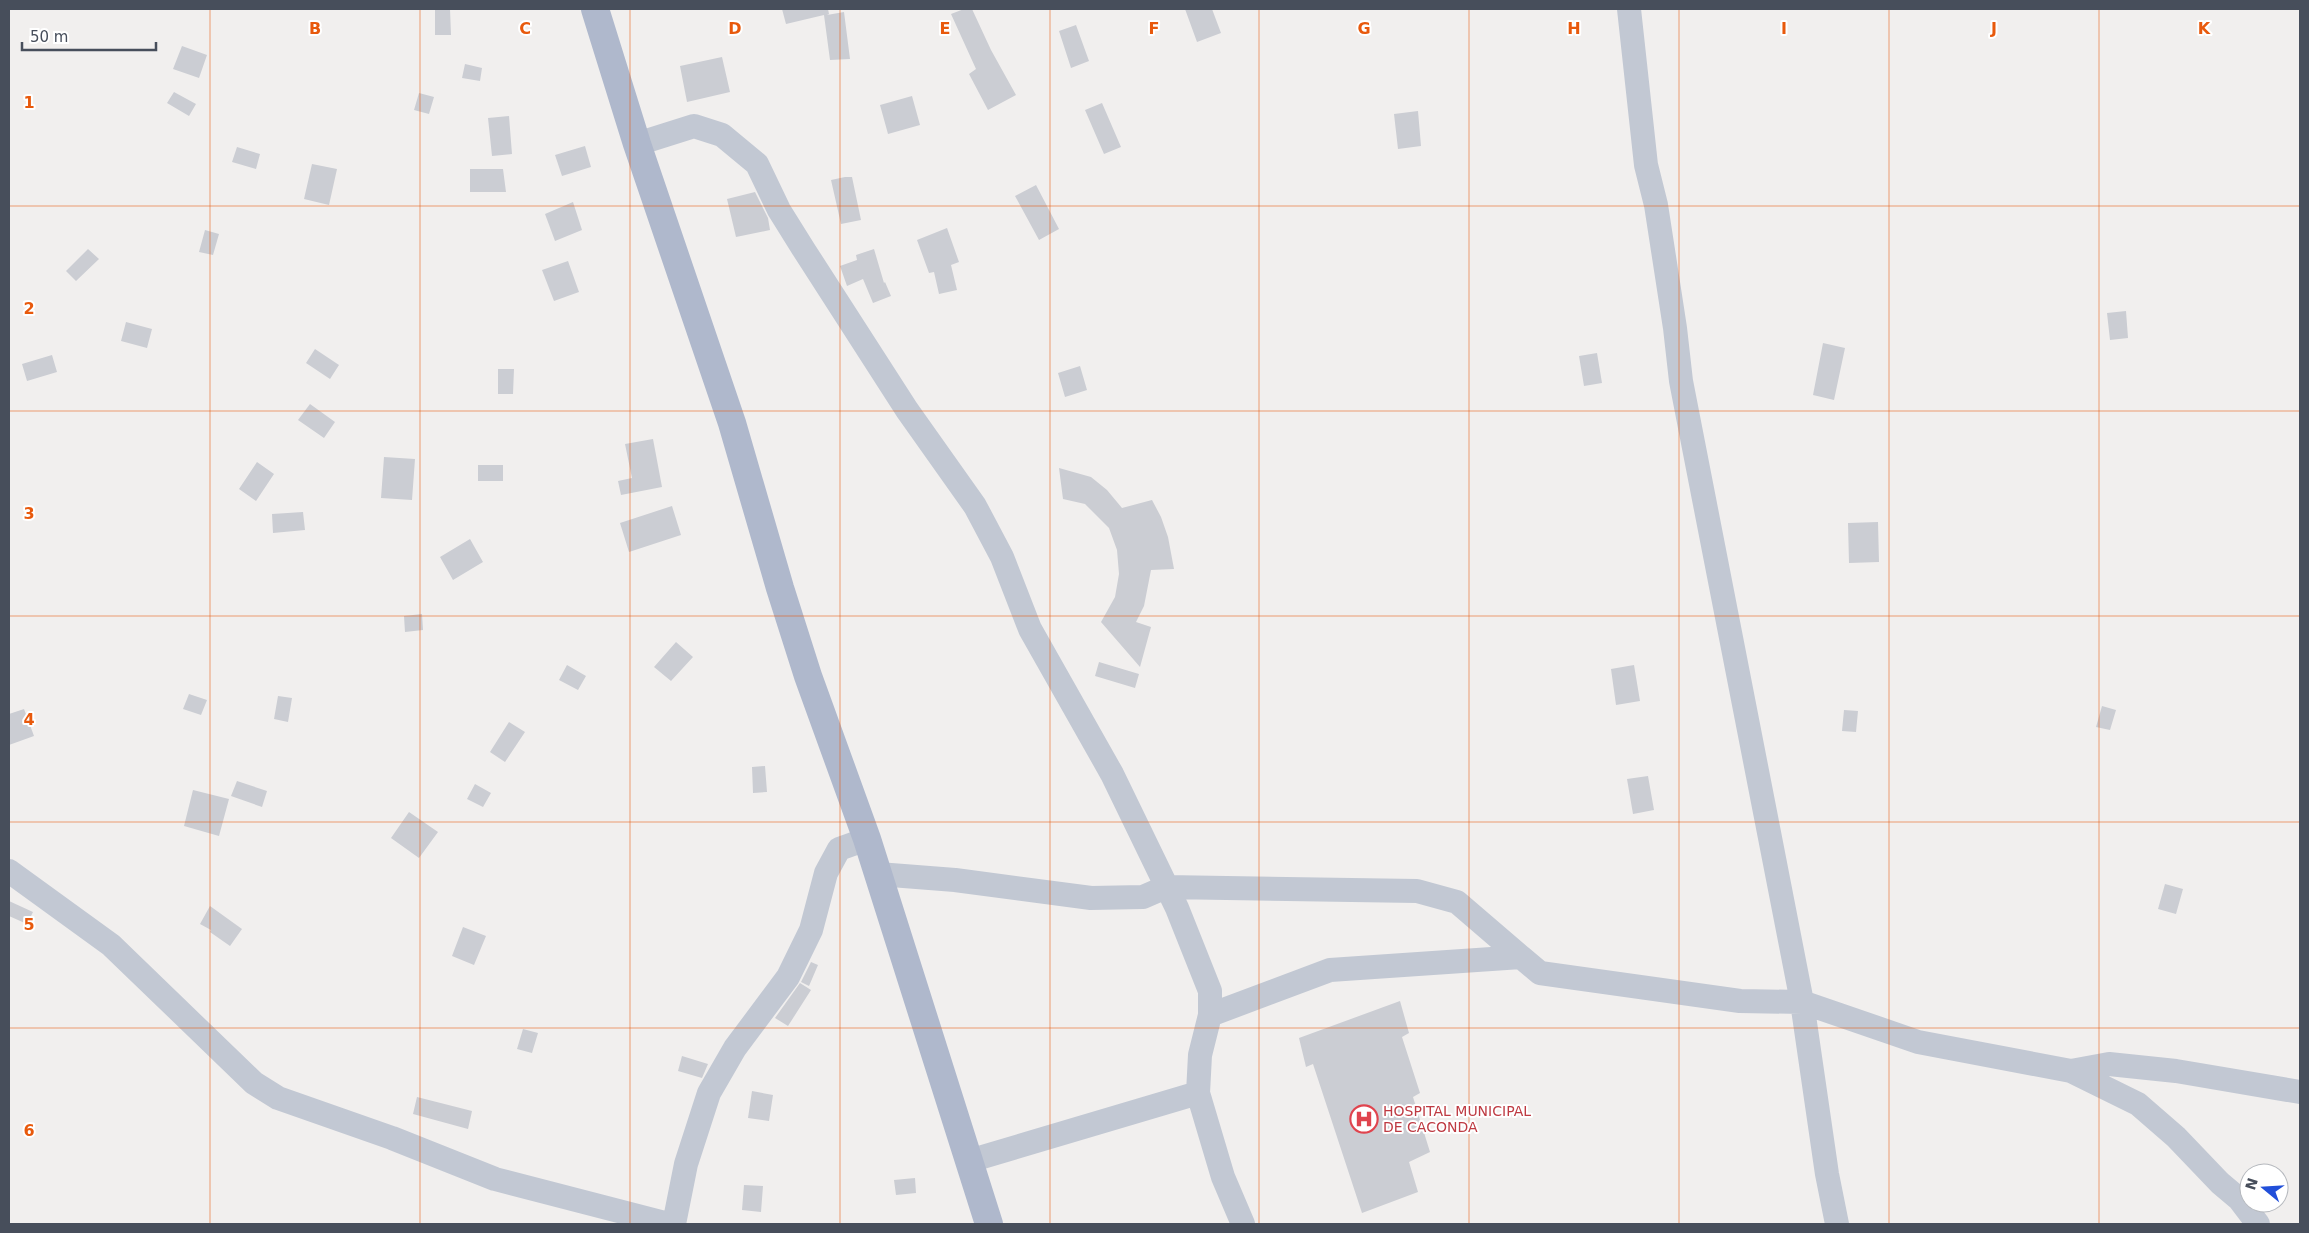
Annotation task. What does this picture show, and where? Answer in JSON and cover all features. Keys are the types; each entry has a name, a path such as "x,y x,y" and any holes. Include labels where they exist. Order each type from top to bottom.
{"main road":[{"path":"595,9 637,144 732,423 808,676 867,839 939,1060 989,1224"}],"street":[{"path":"1629,9 1646,165 1656,205 1681,380 1802,1002 1827,1174 1837,1224"},
{"path":"637,144 694,126 722,135 756,164 779,210 804,250 907,410 975,506 1002,557 1030,629 1112,774 1166,887 1210,991 1210,1015 1200,1055 1198,1093 1223,1177 1242,1224"},
{"path":"674,1224 686,1164 709,1093 735,1048 788,977 811,930 826,873 839,849 867,839"},
{"path":"9,871 111,944 254,1083 278,1098 392,1138 495,1179 669,1224"},
{"path":"878,874 955,880 1092,898 1143,897 1166,887 1398,891 1438,896 1457,902 1540,973 1740,1001 1802,1002 1918,1042 2071,1071 2138,1104 2176,1137 2220,1183 2239,1199 2258,1224"},
{"path":"1210,1015 1330,970 1521,957"},
{"path":"2071,1071 2109,1064 2176,1071 2300,1092"},
{"path":"969,1161 1198,1093"}],"building":[{"path":"435,9 450,9 451,35 435,35"},
{"path":"782,9 828,9 829,14 827,15 844,12 850,59 830,60 824,15 786,24"},
{"path":"964,9 972,9 991,50 1016,95 988,110 969,74 976,69 951,14"},
{"path":"1185,9 1212,9 1221,33 1197,42"},
{"path":"1076,25 1089,61 1071,68 1059,31"},
{"path":"182,46 207,55 199,78 173,69"},
{"path":"722,57 730,92 687,102 680,66"},
{"path":"465,64 482,68 480,81 462,78"},
{"path":"174,92 196,104 189,116 167,103"},
{"path":"419,93 434,97 429,114 414,110"},
{"path":"912,96 920,125 888,134 880,105"},
{"path":"1102,103 1121,147 1104,154 1085,110"},
{"path":"1418,111 1421,146 1398,149 1394,114"},
{"path":"509,116 512,154 492,156 488,118"},
{"path":"585,146 591,167 562,176 555,155"},
{"path":"237,147 260,154 256,169 232,162"},
{"path":"312,164 337,169 329,205 304,199"},
{"path":"470,169 503,169 506,192 470,192"},
{"path":"852,177 861,220 841,224 831,180"},
{"path":"1036,185 1059,229 1039,240 1015,196"},
{"path":"755,192 768,218 770,230 736,237 727,199"},
{"path":"573,202 582,230 555,241 545,214"},
{"path":"947,228 959,262 951,265 957,290 939,294 934,272 929,273 917,240"},
{"path":"205,230 219,234 213,255 199,252"},
{"path":"88,249 99,259 76,281 66,271"},
{"path":"874,249 884,283 891,296 873,303 863,279 847,286 840,266 857,260 856,255"},
{"path":"568,261 579,292 554,301 542,270"},
{"path":"2126,311 2128,338 2110,340 2107,313"},
{"path":"126,322 152,329 147,348 121,341"},
{"path":"1823,343 1845,348 1834,400 1813,395"},
{"path":"315,349 339,365 330,379 306,363"},
{"path":"1597,353 1602,383 1584,386 1579,356"},
{"path":"52,355 57,372 27,381 22,364"},
{"path":"1080,366 1087,390 1065,397 1058,373"},
{"path":"498,369 514,369 513,394 498,394"},
{"path":"310,404 335,422 324,438 298,420"},
{"path":"653,439 662,487 621,495 618,481 632,478 625,444"},
{"path":"384,457 415,459 412,500 381,498"},
{"path":"257,462 274,474 256,501 239,489"},
{"path":"478,465 503,465 503,481 478,481"},
{"path":"1059,468 1091,477 1107,490 1122,508 1152,500 1161,517 1168,537 1174,569 1151,570 1144,606 1136,622 1151,627 1140,667 1101,622 1115,597 1119,574 1117,550 1109,528 1085,504 1063,499"},
{"path":"672,506 681,535 629,552 620,523"},
{"path":"303,512 305,530 273,533 272,514"},
{"path":"1878,522 1879,562 1849,563 1848,523"},
{"path":"470,539 483,562 453,580 440,557"},
{"path":"422,614 423,630 405,632 404,616"},
{"path":"676,642 693,657 671,681 654,667"},
{"path":"1099,662 1139,674 1135,688 1095,676"},
{"path":"567,665 586,676 578,690 559,680"},
{"path":"1634,665 1640,701 1616,705 1611,669"},
{"path":"189,694 207,700 201,715 183,709"},
{"path":"278,696 292,698 288,722 274,719"},
{"path":"2102,706 2116,710 2110,730 2096,727"},
{"path":"24,709 34,736 9,745 9,714"},
{"path":"1844,710 1858,711 1856,732 1842,731"},
{"path":"509,722 525,732 505,762 490,752"},
{"path":"765,766 767,792 753,793 752,767"},
{"path":"1648,776 1654,810 1633,814 1627,779"},
{"path":"237,781 267,791 262,807 231,796"},
{"path":"475,784 491,793 483,807 467,799"},
{"path":"193,790 229,799 219,836 184,826"},
{"path":"409,812 438,832 419,858 391,838"},
{"path":"2165,884 2183,889 2176,914 2158,909"},
{"path":"9,901 33,912 27,924 9,916"},
{"path":"210,906 242,929 230,946 210,932 211,930 200,924"},
{"path":"463,927 486,936 474,965 452,956"},
{"path":"811,962 818,965 809,986 801,982"},
{"path":"800,983 811,990 788,1026 775,1018"},
{"path":"1400,1001 1409,1033 1402,1037 1420,1093 1413,1097 1430,1152 1409,1162 1418,1192 1362,1213 1313,1064 1306,1067 1299,1038"},
{"path":"523,1029 538,1033 532,1053 517,1049"},
{"path":"682,1056 708,1064 702,1078 678,1071"},
{"path":"752,1091 773,1095 769,1121 748,1118"},
{"path":"417,1097 472,1111 468,1129 413,1114"},
{"path":"915,1178 916,1193 896,1195 894,1180"},
{"path":"744,1185 763,1186 761,1212 742,1210"}],"place":[{"name":"HOSPITAL MUNICIPAL DE CACONDA","path":"1364,1119"}]}
